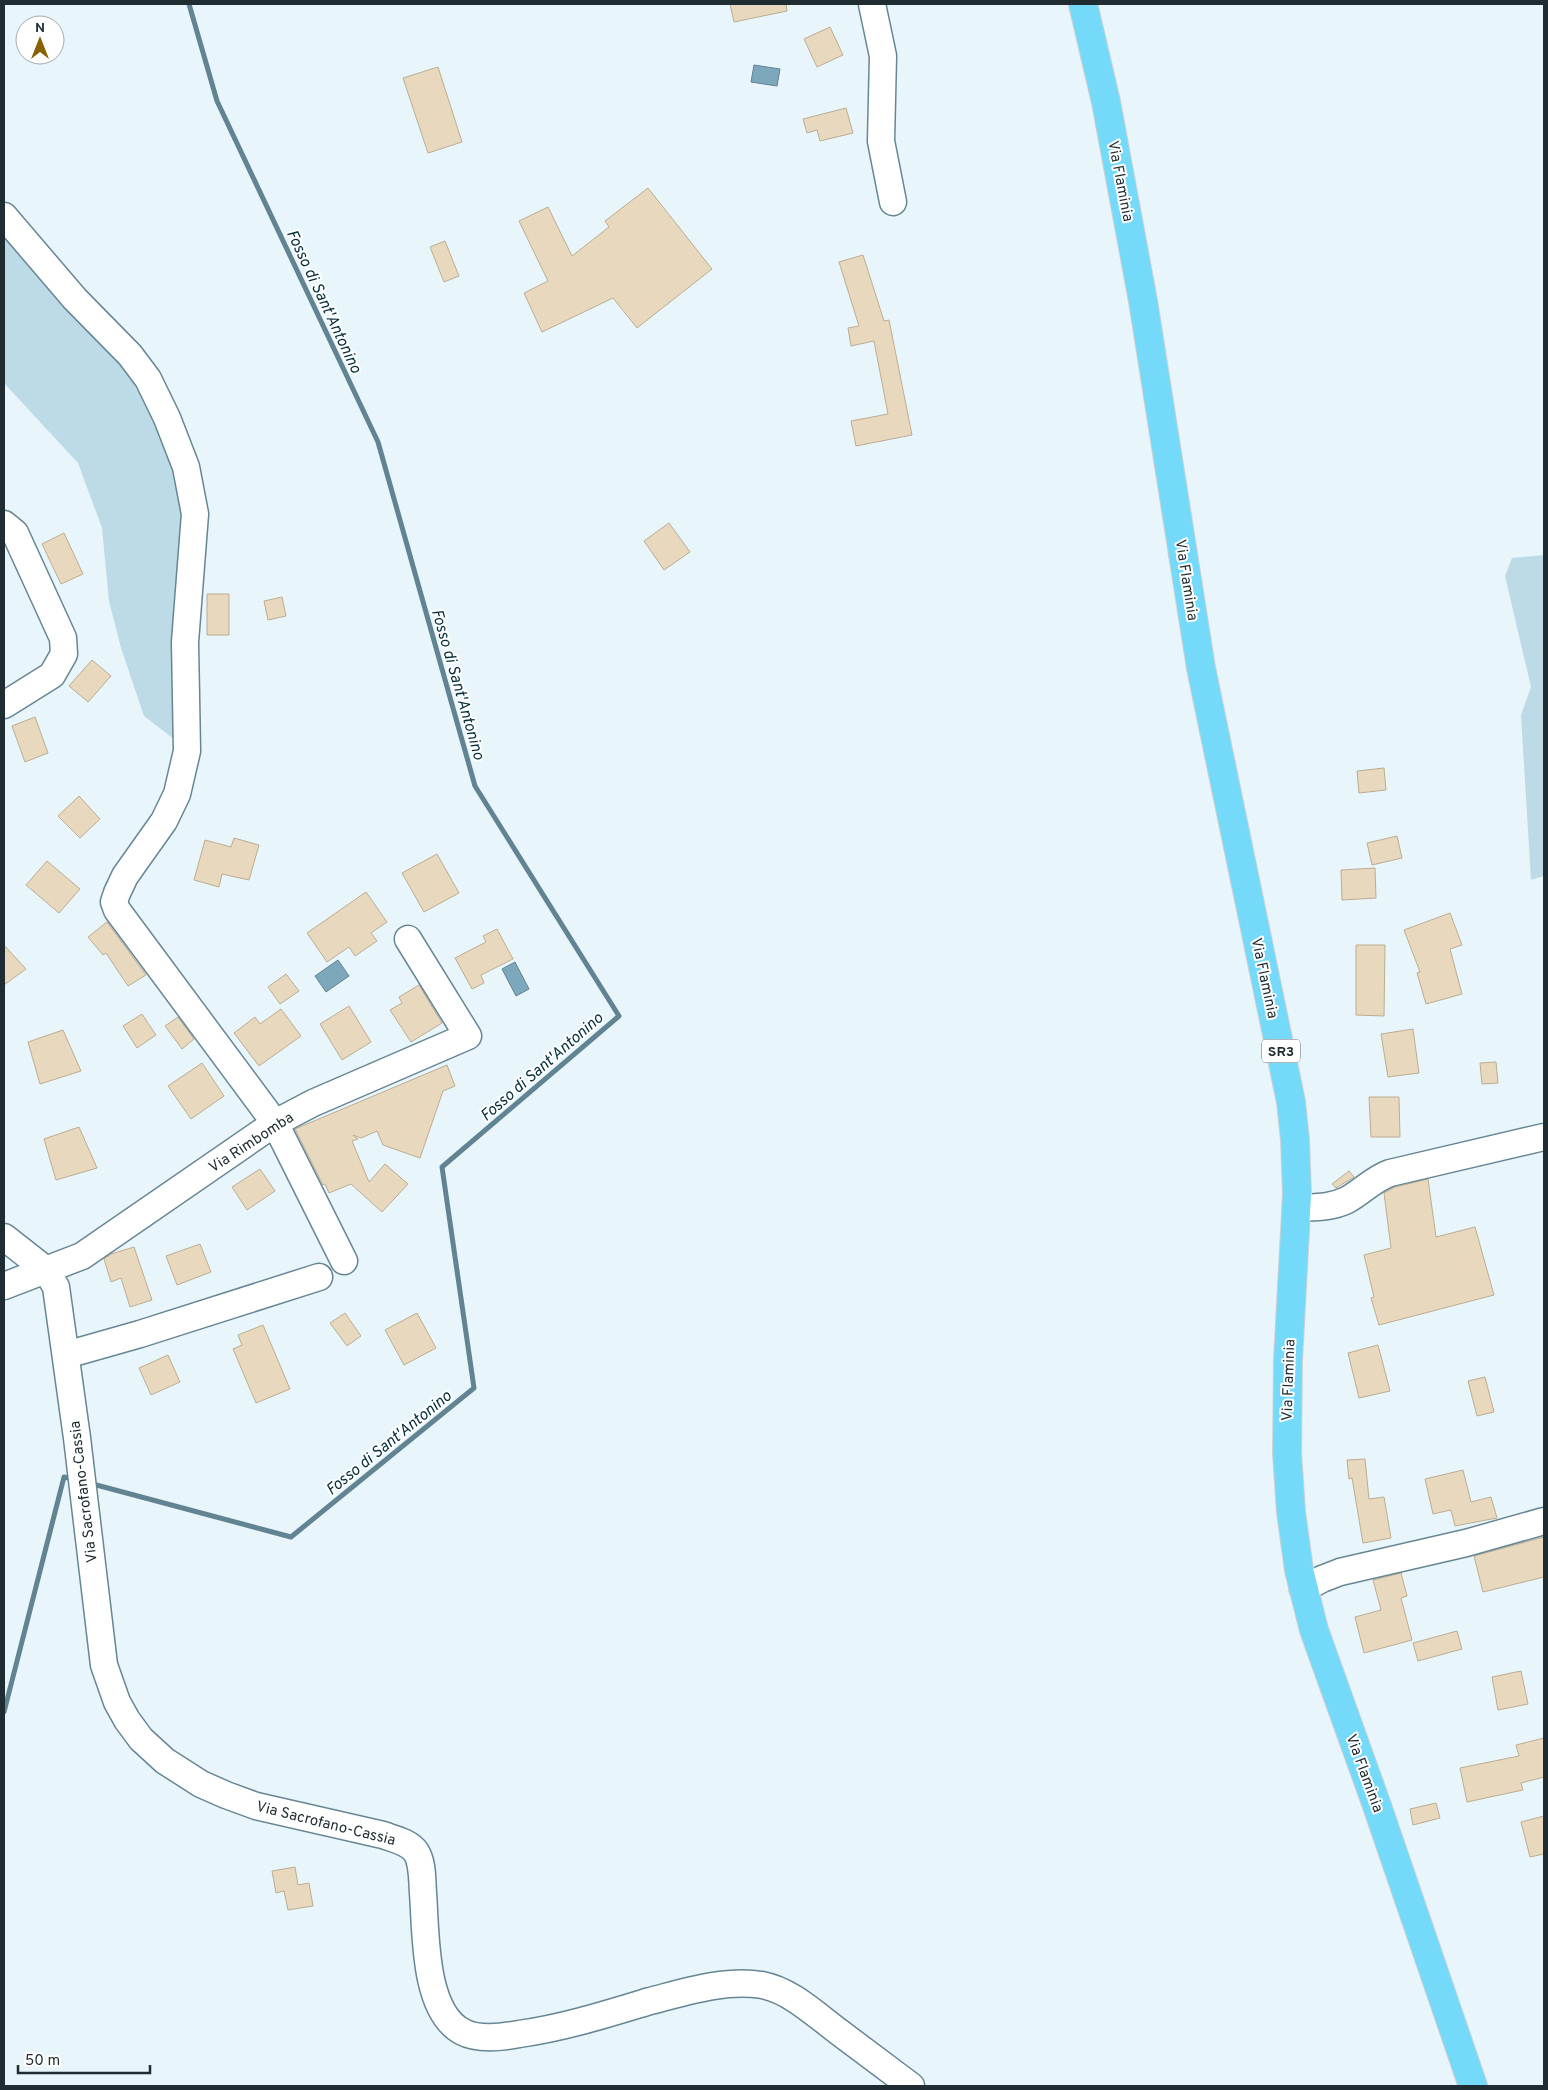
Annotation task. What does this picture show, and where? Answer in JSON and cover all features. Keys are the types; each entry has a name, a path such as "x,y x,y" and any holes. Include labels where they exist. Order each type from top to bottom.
{"main road":[{"name":"Via Flaminia","path":"1082,4 1106,102 1143,301 1202,668 1224,788 1287,1082 1295,1140 1296,1208 1288,1360 1287,1453 1293,1531 1303,1589 1314,1630 1376,1803 1473,2086"}],"street":[{"path":"872,4 883,56 881,140 893,202"},
{"path":"4,216 75,299 130,355 148,379 167,418 186,467 195,514 185,642 188,751 177,794 164,821 125,876 116,892 114,902 117,910 275,1123 344,1261"},
{"path":"4,524 15,533 63,638 64,654 52,675 4,705"},
{"name":"Via Rimbomba","path":"4,1286 82,1256 275,1123 313,1103 468,1036 408,939"},
{"path":"1296,1208 1339,1204 1390,1173 1544,1138"},
{"name":"Via Sacrofano-Cassia","path":"4,1237 46,1270 56,1287 77,1438 104,1665 127,1720 152,1750 182,1773 226,1796 256,1806 383,1835 402,1841 414,1850 419,1858 422,1877 429,1966 437,2003 450,2022 464,2033 494,2038 547,2030 694,1989 727,1985 762,1985 782,1993 807,2008 911,2086"},
{"path":"66,1355 140,1334 319,1277"},
{"path":"1303,1589 1340,1572 1466,1543 1544,1521"}],"shaded area":[{"path":"754,65 780,69 777,86 751,82"},
{"path":"4,229 146,388 178,466 181,519 177,676 179,743 144,716 121,648 109,601 102,528 78,463 4,383"},
{"path":"1544,555 1544,876 1531,880 1521,715 1531,687 1505,576 1512,558"},
{"path":"338,960 349,976 326,992 315,976"},
{"path":"515,962 529,989 516,996 502,969"}],"building":[{"path":"730,4 786,4 787,11 734,22"},
{"path":"830,27 843,55 817,67 804,39"},
{"path":"438,67 462,142 428,153 403,78"},
{"path":"846,108 853,133 820,141 817,130 807,133 803,119"},
{"path":"648,188 712,269 637,328 613,298 542,332 524,293 548,281 519,221 548,207 572,256 609,227 605,221"},
{"path":"445,241 459,276 444,282 430,247"},
{"path":"863,255 884,321 889,320 912,435 856,446 851,421 888,414 874,341 851,346 848,328 859,326 839,262"},
{"path":"669,523 690,552 664,570 644,541"},
{"path":"64,533 83,574 61,584 42,544"},
{"path":"207,594 229,594 229,635 207,635"},
{"path":"282,597 286,616 268,620 264,601"},
{"path":"92,660 111,676 88,702 69,686"},
{"path":"35,717 48,753 25,762 12,726"},
{"path":"1384,768 1386,790 1359,793 1357,771"},
{"path":"79,796 100,819 80,838 58,816"},
{"path":"1397,836 1402,858 1372,865 1367,843"},
{"path":"234,838 259,845 249,880 222,874 219,887 194,880 205,840 231,847"},
{"path":"437,854 459,893 424,912 402,873"},
{"path":"47,861 80,889 59,913 26,885"},
{"path":"1375,868 1376,898 1342,900 1341,870"},
{"path":"366,892 387,922 371,933 377,941 355,956 349,947 327,962 307,933"},
{"path":"1450,913 1462,945 1450,949 1462,994 1426,1004 1417,973 1420,972 1404,930"},
{"path":"107,922 146,975 128,986 106,953 103,955 88,937"},
{"path":"497,929 513,959 481,975 484,983 472,989 455,958 486,942 483,936"},
{"path":"4,945 26,969 4,985"},
{"path":"1356,945 1385,945 1384,1016 1356,1015"},
{"path":"286,974 299,991 280,1004 268,987"},
{"path":"419,985 442,1023 411,1042 390,1010 402,1003 399,997"},
{"path":"349,1006 371,1042 342,1060 320,1024"},
{"path":"281,1009 301,1036 259,1066 234,1033 255,1017 260,1024"},
{"path":"142,1014 156,1035 137,1048 123,1026"},
{"path":"178,1017 194,1039 182,1049 165,1026"},
{"path":"1413,1029 1419,1073 1388,1077 1381,1034"},
{"path":"63,1030 81,1071 40,1084 28,1042"},
{"path":"1496,1062 1498,1083 1482,1084 1480,1063"},
{"path":"202,1063 224,1096 191,1119 168,1086"},
{"path":"447,1065 455,1086 443,1091 420,1158 383,1145 377,1131 361,1138 353,1135 358,1139 352,1141 369,1182 385,1164 408,1184 382,1212 351,1184 329,1193 325,1184 323,1185 295,1129"},
{"path":"1369,1097 1399,1097 1400,1137 1371,1137"},
{"path":"79,1127 97,1168 56,1180 44,1139"},
{"path":"260,1169 275,1191 247,1210 232,1187"},
{"path":"1349,1171 1354,1177 1336,1188 1332,1184"},
{"path":"1428,1179 1436,1237 1475,1227 1494,1295 1379,1325 1371,1298 1374,1297 1364,1255 1391,1248 1384,1193 1395,1187"},
{"path":"200,1244 211,1272 177,1285 166,1256"},
{"path":"134,1247 152,1300 130,1307 121,1278 111,1282 104,1259 111,1254"},
{"path":"345,1313 361,1336 347,1346 330,1323"},
{"path":"417,1313 436,1348 404,1365 385,1330"},
{"path":"263,1325 290,1389 256,1403 233,1349 242,1345 238,1335"},
{"path":"1378,1345 1390,1391 1359,1398 1348,1353"},
{"path":"168,1355 180,1382 151,1395 139,1368"},
{"path":"1485,1377 1494,1412 1477,1416 1468,1381"},
{"path":"1365,1459 1369,1499 1384,1497 1391,1538 1363,1543 1352,1478 1349,1479 1347,1460"},
{"path":"1463,1470 1471,1502 1491,1497 1497,1518 1455,1526 1451,1510 1433,1514 1425,1479"},
{"path":"1544,1537 1544,1577 1483,1592 1474,1556"},
{"path":"1401,1573 1407,1596 1401,1598 1412,1640 1364,1653 1355,1617 1381,1610 1373,1580"},
{"path":"1457,1631 1462,1649 1418,1661 1413,1643"},
{"path":"1521,1671 1528,1704 1498,1710 1492,1677"},
{"path":"1544,1738 1544,1777 1521,1783 1523,1790 1467,1802 1460,1768 1519,1756 1516,1745"},
{"path":"1436,1803 1440,1818 1413,1825 1410,1809"},
{"path":"1544,1816 1544,1854 1530,1857 1521,1822"},
{"path":"295,1867 298,1885 309,1883 313,1906 288,1910 284,1891 276,1893 272,1871"}],"waterway":[{"name":"Fosso di Sant'Antonino","path":"89,1483 291,1537 474,1388 442,1167 619,1016 475,786 378,442 217,101 189,4"},
{"name":"Fosso di Sant'Antonino","path":"4,1712 64,1477 74,1479"}]}
